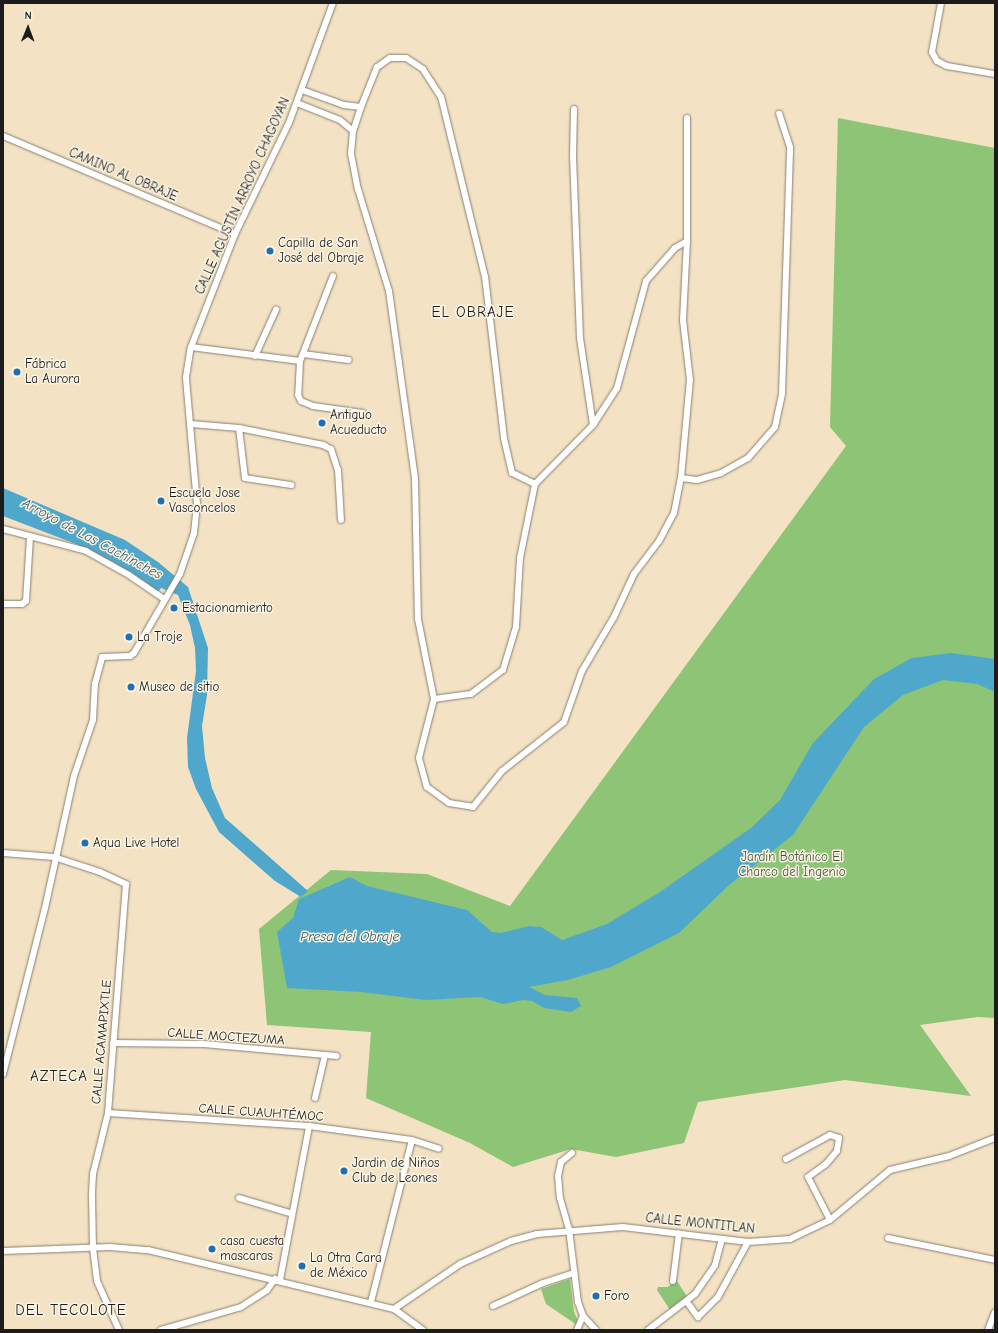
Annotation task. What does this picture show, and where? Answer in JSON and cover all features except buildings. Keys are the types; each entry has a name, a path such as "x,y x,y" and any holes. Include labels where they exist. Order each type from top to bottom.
{"street":[{"name":"CALLE AGUSTÍN ARROYO CHAGOYAN","path":"54,857 74,776 93,720 95,684 102,657 130,656 134,652 180,574 197,515 191,424 186,377 191,347 235,234 302,90 334,3"},
{"path":"941,3 932,52 937,61 947,66 995,74"},
{"path":"535,484 512,473 504,438 485,277 441,97 423,69 406,58 390,58 377,67 353,131 351,154 358,189 389,291 415,479 418,619 434,699 419,758 426,787 449,803 473,807 502,771 564,722 582,671 614,617 634,574 659,541 674,512 681,478 690,380 683,320 687,241 687,118"},
{"path":"302,90 344,106 361,107"},
{"path":"296,103 340,120 353,131"},
{"path":"574,108 573,156 580,338 593,425"},
{"path":"681,478 697,480 721,473 748,458 775,427 782,393 790,147 779,114"},
{"name":"CAMINO AL OBRAJE","path":"3,136 235,234"},
{"path":"434,699 471,694 502,670 516,627 520,558 535,484 593,425 617,388 646,281 675,248 687,241"},
{"path":"333,276 300,361 298,394 301,401 313,406 363,413"},
{"path":"255,356 276,310"},
{"path":"191,347 300,361"},
{"path":"303,354 349,360"},
{"path":"191,424 239,428 323,445 331,449 338,470 341,520"},
{"path":"239,428 245,478 291,485"},
{"path":"3,529 30,538 86,551 130,575 165,598"},
{"path":"3,604 22,604 26,601 30,538"},
{"path":"3,853 54,857 44,908 3,1074"},
{"name":"CALLE ACAMAPIXTLE","path":"54,857 100,872 126,884 108,1113 93,1174 93,1246 99,1286 119,1330"},
{"path":"3,1042 11,1043"},
{"name":"CALLE MOCTEZUMA","path":"113,1043 204,1044 336,1056"},
{"path":"316,1098 325,1055"},
{"name":"CALLE CUAUHTÉMOC","path":"108,1113 309,1126 412,1140 439,1149"},
{"path":"161,1330 241,1307 267,1290 277,1280 309,1126"},
{"path":"786,1159 830,1135 839,1138 837,1151 826,1164 808,1177 830,1220"},
{"name":"CALLE MONTITLAN","path":"394,1309 460,1264 484,1252 537,1234 568,1230 623,1227 748,1242 790,1239 830,1220 890,1170 949,1156 995,1138"},
{"path":"371,1302 412,1140"},
{"path":"572,1153 561,1162 558,1176 560,1198 568,1230 578,1302 583,1316 596,1330"},
{"path":"239,1198 290,1213"},
{"path":"673,1281 679,1233"},
{"path":"888,1238 995,1260"},
{"path":"648,1330 696,1294 715,1265 722,1239"},
{"path":"687,1302 698,1317 727,1284 748,1242"},
{"path":"3,1251 93,1246 148,1250 371,1302 394,1309 423,1330"},
{"path":"494,1306 543,1283 574,1274"},
{"path":"988,1330 995,1312"},
{"path":"577,1330 583,1316"}],"green space":[{"name":"Jardín Botánico El Charco del Ingenio","path":"838,118 995,148 995,1018 978,1017 920,1025 971,1096 845,1080 698,1102 684,1143 616,1157 571,1149 513,1167 470,1143 366,1098 371,1032 267,1025 259,929 331,870 427,874 510,906 846,446 830,427"},
{"path":"670,1278 675,1278 688,1298 670,1310 657,1290 658,1287 668,1287 671,1284"},
{"path":"570,1279 574,1312 578,1321 577,1325 546,1304 541,1289"}],"water":[{"name":"Arroyo de Las Cachinches","path":"3,488 125,540 158,562 188,587 208,648 207,695 202,726 205,758 212,788 225,818 308,891 301,897 275,881 219,832 196,789 188,767 187,738 196,671 195,648 190,625 178,595 161,588 158,592 113,562 76,544 3,516"},
{"name":"Presa del Obraje","path":"951,653 995,659 995,692 977,684 943,680 903,695 864,727 793,835 728,886 679,933 611,967 568,980 529,987 545,995 577,998 581,1006 571,1012 544,1008 532,1001 523,1000 503,1004 480,997 426,1000 361,992 287,988 277,932 293,918 299,899 350,877 367,886 467,910 492,932 501,933 529,926 541,927 562,940 607,924 660,892 751,828 780,800 813,743 874,679 912,658"}],"place":[{"name":"Capilla de San José del Obraje","path":"270,251"},
{"name":"Fábrica La Aurora","path":"17,372"},
{"name":"Antiguo Acueducto","path":"322,423"},
{"name":"Escuela Jose Vasconcelos","path":"161,501"},
{"name":"Estacionamiento","path":"174,608"},
{"name":"La Troje","path":"129,637"},
{"name":"Museo de sitio","path":"131,687"},
{"name":"Aqua Live Hotel","path":"85,843"},
{"name":"Jardin de Niños Club de Leones","path":"344,1171"},
{"name":"casa cuesta mascaras","path":"212,1249"},
{"name":"La Otra Cara de México","path":"302,1266"},
{"name":"Foro","path":"596,1296"}],"district":[{"name":"EL OBRAJE","path":"473,313"},
{"name":"AZTECA","path":"59,1077"},
{"name":"DEL TECOLOTE","path":"71,1311"}]}
